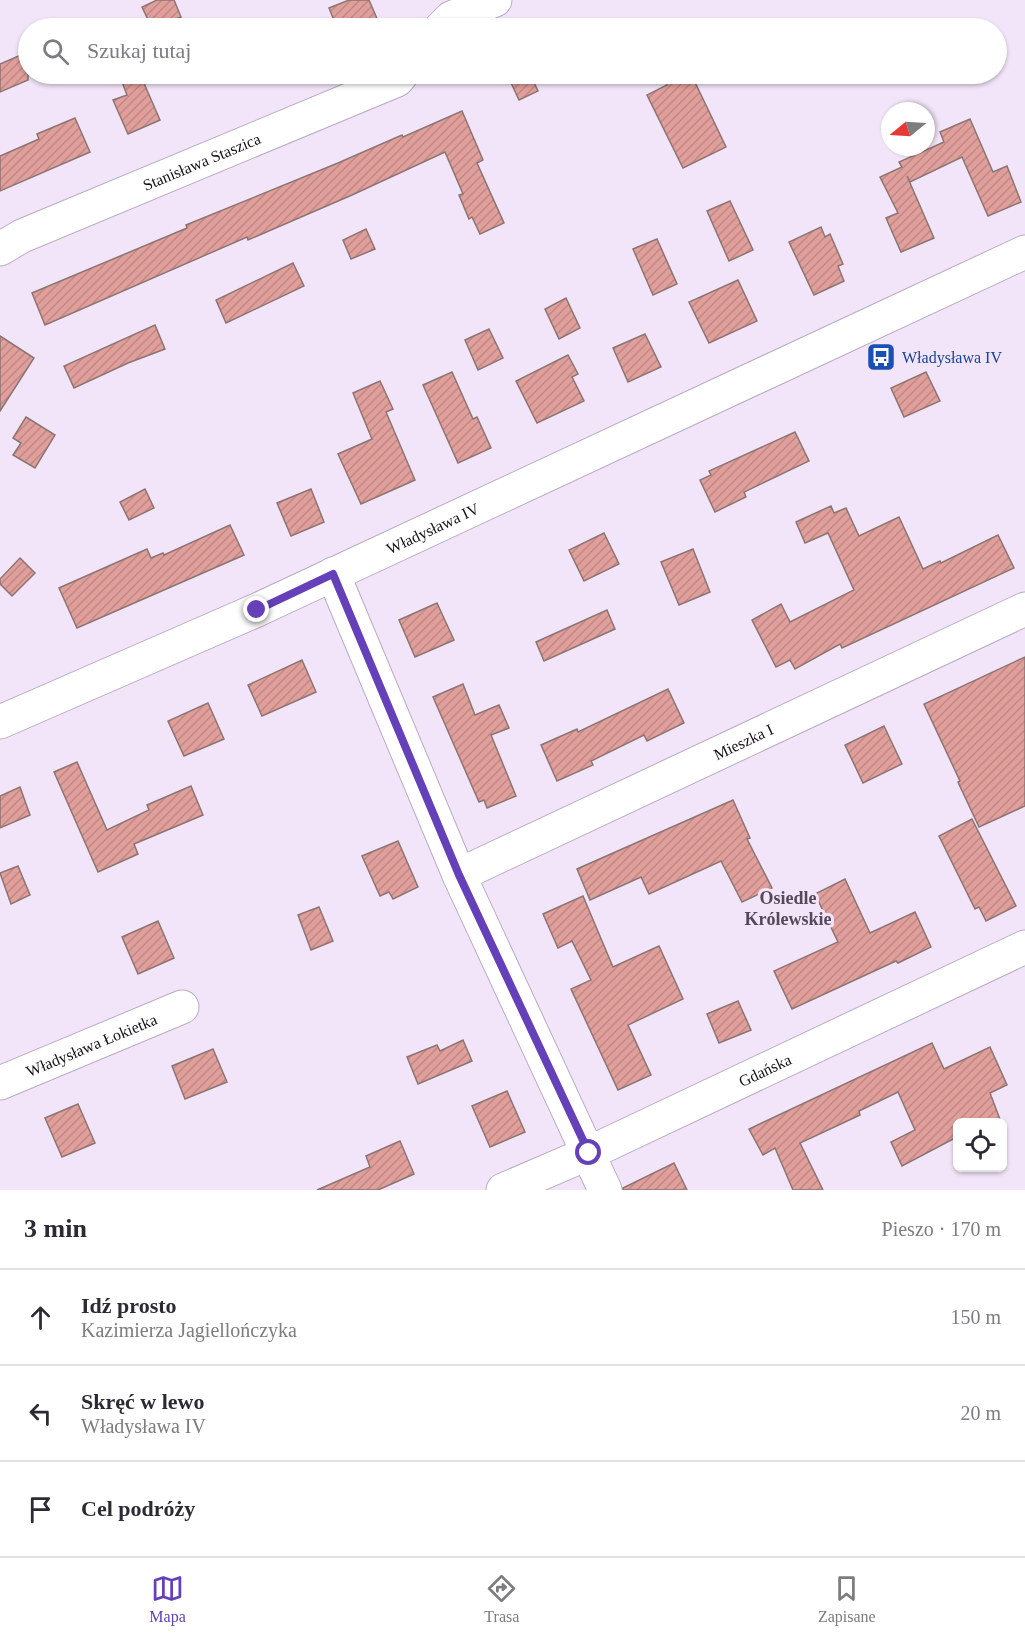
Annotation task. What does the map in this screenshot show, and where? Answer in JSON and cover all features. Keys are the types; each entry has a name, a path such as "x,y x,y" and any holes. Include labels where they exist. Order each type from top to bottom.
{"street":[{"path":"451,18 495,0"},
{"name":"Stanisława Staszica","path":"0,249 22,236 387,84"},
{"name":"Władysława IV","path":"0,722 257,610 1025,252"},
{"path":"333,574 459,875 605,1190"},
{"name":"Mieszka I","path":"459,875 1025,609"},
{"name":"Gdańska","path":"503,1190 589,1153 1025,947"},
{"name":"Władysława Łokietka","path":"0,1083 182,1007"}],"building":[{"path":"157,0 174,0 181,17 147,18 142,7"},
{"path":"349,0 369,0 377,18 333,18 329,8"},
{"path":"18,56 19,84 0,92 0,64"},
{"path":"123,84 144,84 160,120 128,134 113,100 127,95"},
{"path":"512,84 535,84 538,91 519,100"},
{"path":"696,84 726,147 683,168 647,95 667,85"},
{"path":"462,111 483,160 477,163 504,223 480,234 472,217 469,219 459,195 463,194 445,152 248,240 247,237 45,325 32,293 187,228 186,225"},
{"path":"75,118 90,152 0,191 0,156 39,139 37,134"},
{"path":"970,119 993,172 1007,166 1021,202 988,216 962,157 910,182 907,176 934,238 901,252 886,218 898,213 880,177 902,167 899,162 912,156 935,156 935,146 944,142 940,132"},
{"path":"730,201 753,250 729,261 707,211"},
{"path":"821,227 825,237 830,234 843,264 838,266 844,281 814,295 789,242"},
{"path":"366,229 375,249 351,259 343,240"},
{"path":"657,239 677,284 653,295 633,249"},
{"path":"293,263 304,286 226,323 216,300"},
{"path":"738,280 757,321 709,343 689,302"},
{"path":"566,298 580,328 559,339 545,309"},
{"path":"155,325 165,349 74,388 64,366"},
{"path":"489,329 503,358 478,370 465,340"},
{"path":"645,334 661,367 628,382 613,348"},
{"path":"0,336 34,358 0,411"},
{"path":"568,355 578,374 572,377 584,401 537,423 516,381"},
{"path":"452,372 473,419 477,417 491,448 458,463 423,385"},
{"path":"926,372 940,401 904,417 891,388"},
{"path":"380,381 393,409 386,412 415,480 361,504 338,454 372,439 353,393"},
{"path":"26,417 55,435 35,468 13,455 21,443 13,438"},
{"path":"795,432 809,461 744,492 746,497 715,512 700,480 711,475 709,471"},
{"path":"145,489 154,508 129,520 120,502"},
{"path":"311,489 324,522 291,536 277,503"},
{"path":"831,506 834,513 846,508 859,536 899,517 923,569 940,561 941,563 998,535 1014,568 842,648 840,644 795,669 790,660 776,667 752,620 781,604 790,622 854,590 828,533 805,543 796,522"},
{"path":"230,525 244,555 77,628 59,588 147,549 151,558 163,553 164,555"},
{"path":"604,533 619,564 584,581 569,550"},
{"path":"693,549 710,592 679,605 661,562"},
{"path":"20,558 35,573 12,596 0,584 0,579"},
{"path":"437,603 454,640 415,657 399,620"},
{"path":"607,610 615,629 544,661 536,642"},
{"path":"1025,657 1025,806 979,827 924,704"},
{"path":"302,660 316,692 262,716 248,685"},
{"path":"463,684 475,715 499,705 509,728 491,735 516,796 487,808 484,800 479,802 433,697"},
{"path":"668,689 684,723 647,741 644,735 591,761 593,765 557,781 541,745 577,729 578,732"},
{"path":"208,703 224,739 184,756 168,721"},
{"path":"884,726 902,764 863,783 845,745"},
{"path":"77,762 107,830 149,810 147,805 191,786 203,815 134,844 138,854 98,872 54,772"},
{"path":"20,787 30,815 0,828 0,796"},
{"path":"733,800 750,838 747,839 772,888 742,902 721,861 649,894 641,877 590,900 577,869"},
{"path":"972,819 1016,906 986,921 979,907 975,909 939,836"},
{"path":"398,841 418,887 393,899 389,892 380,896 362,856"},
{"path":"18,866 30,895 11,904 0,873"},
{"path":"845,879 870,933 915,912 931,947 792,1009 774,971 838,942 815,894"},
{"path":"583,896 613,967 659,946 683,999 628,1025 651,1075 618,1090 571,989 591,980 572,941 558,948 543,914"},
{"path":"319,907 333,941 311,950 298,915"},
{"path":"158,921 174,958 138,974 122,937"},
{"path":"738,1001 751,1030 719,1043 707,1014"},
{"path":"463,1040 472,1061 418,1084 407,1057 437,1045 440,1051"},
{"path":"932,1043 944,1069 990,1047 1007,1085 990,1093 999,1118 953,1118 953,1139 902,1166 891,1142 915,1130 898,1092 859,1111 860,1115 800,1143 823,1190 793,1190 775,1148 763,1155 749,1129"},
{"path":"213,1049 227,1082 185,1099 172,1066"},
{"path":"507,1091 525,1132 490,1147 472,1106"},
{"path":"78,1104 95,1143 62,1157 45,1118"},
{"path":"400,1141 414,1174 378,1190 317,1190 370,1167 366,1156"},
{"path":"674,1163 687,1190 623,1190 623,1188"}],"place":[{"name":"Władysława IV","path":"881,357"}],"district":[{"name":"Osiedle Królewskie","path":"788,908"}],"route":[{"path":"257,610 333,574 459,875 589,1153"}]}
